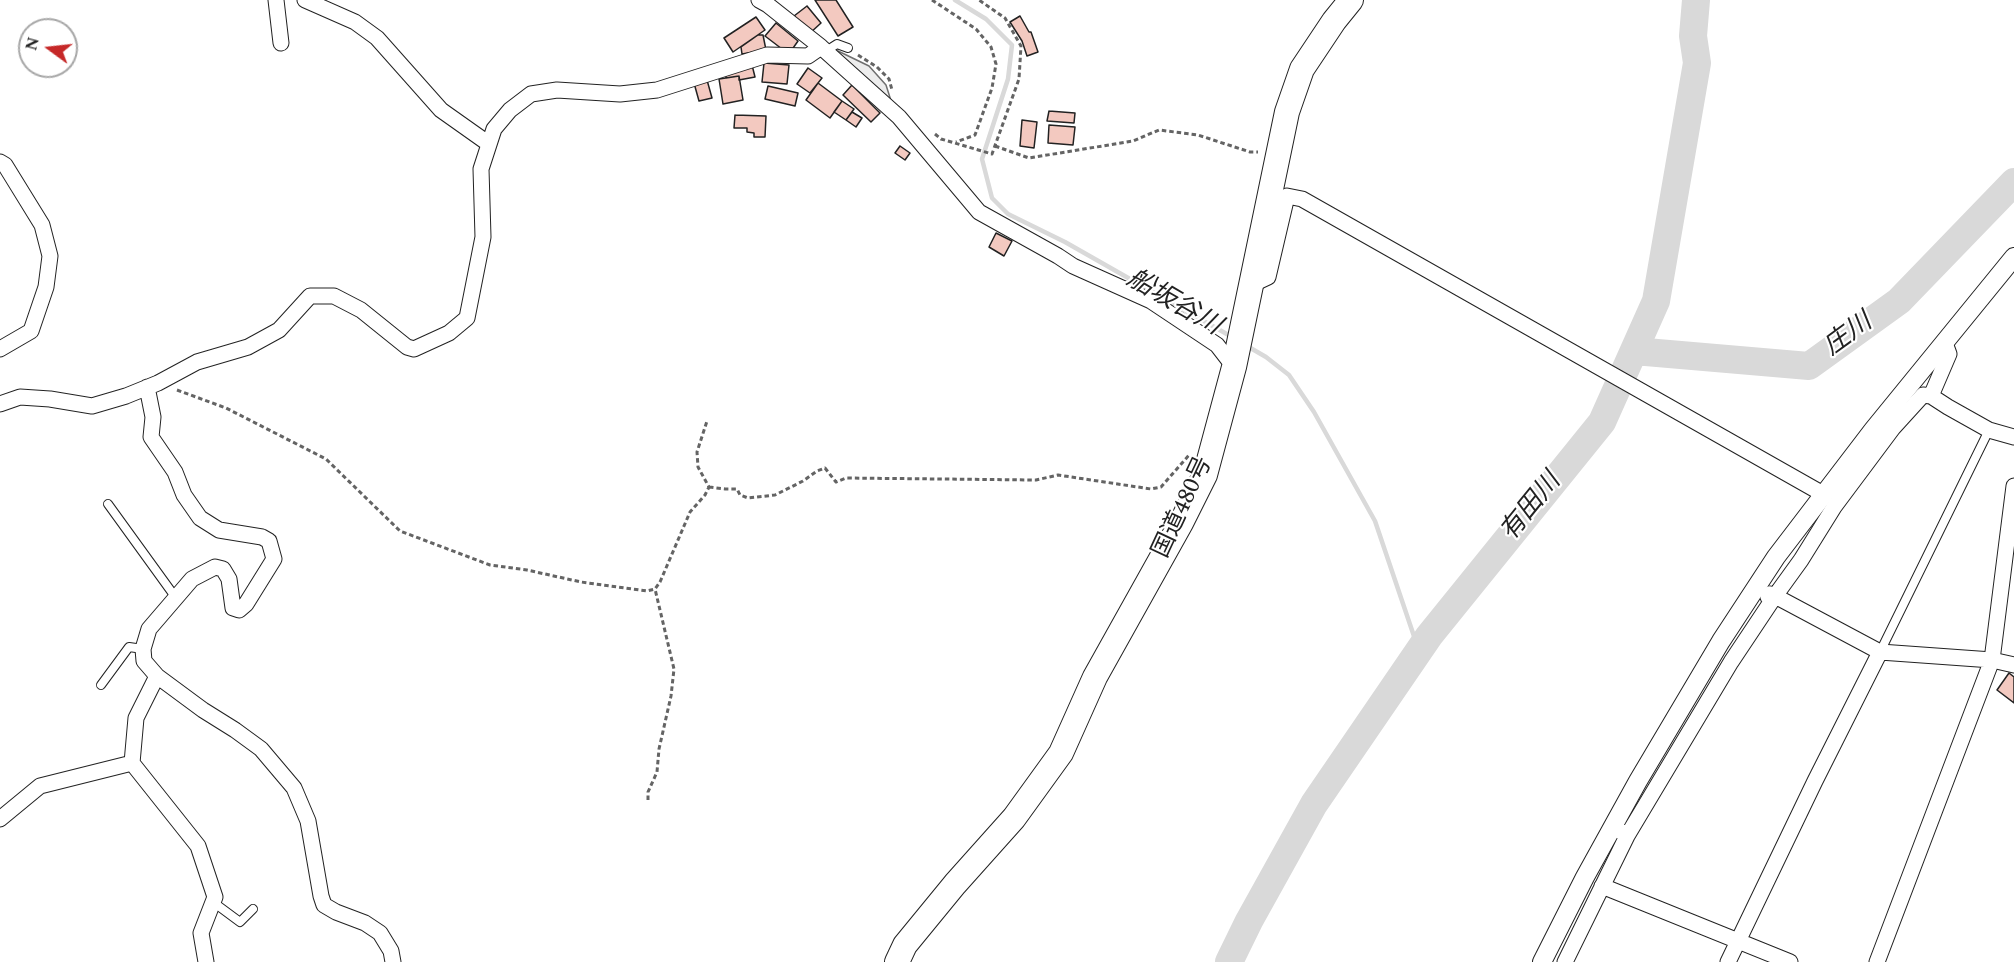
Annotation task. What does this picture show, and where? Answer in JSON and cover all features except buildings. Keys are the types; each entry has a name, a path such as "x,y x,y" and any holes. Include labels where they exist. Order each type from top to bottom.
{"highway":[{"name":"国道480号","path":"897,962 905,945 1014,818 1061,753 1095,677 1181,524 1205,475 1234,367 1287,112 1302,69 1351,0"}],"street":[{"path":"276,0 281,43"},
{"path":"305,0 355,22 377,38 441,110 489,144"},
{"path":"759,0 824,49 899,117 979,212 1073,266 1151,301 1217,345 1234,367"},
{"path":"0,404 20,398 50,399 92,406 126,396 197,362 248,347 279,330 310,296 334,296 361,310 407,347 414,349 449,333 467,318 483,237 481,169 494,129 510,110 531,94 557,90 620,94 657,90 767,55 808,56 824,49"},
{"path":"0,162 5,165 20,187 42,225 50,256 46,287 31,331 0,349"},
{"path":"1251,285 1268,277 1287,196 1302,199 1817,490"},
{"path":"1565,962 1602,886 1620,831 1721,641 1817,490 1944,343 2014,257"},
{"path":"1931,396 1948,354 1944,343"},
{"path":"153,385 151,437 175,472 184,495 200,518 219,530 262,537 269,541 274,559 246,604 238,610 233,608 229,579 223,569 215,567 192,579 149,629 143,649 144,661 157,676 261,749 294,788 308,821 324,905 365,923 380,933 391,951 393,962"},
{"path":"1542,962 1620,831 1731,662 1801,560 1834,507 1893,428 1923,395 1931,396 1989,430 2014,437"},
{"path":"1877,962 1992,660 2014,486"},
{"path":"1721,641 1735,640 1770,594 1880,652 1992,660 2014,665"},
{"path":"1728,962 1880,652"},
{"path":"157,676 136,718 132,763 198,846 215,897 201,933 206,962"},
{"path":"0,819 40,786 132,763"},
{"path":"1602,886 1790,962"}],"lane":[{"path":"824,49 837,44 848,48"},
{"path":"1880,652 1989,430"},
{"path":"108,504 176,598"},
{"path":"100,685 129,647 143,649"},
{"path":"213,902 240,922 253,909"}],"path":[{"path":"932,0 976,29 991,47 996,64 992,87 975,135 954,143"},
{"path":"962,146 992,154 1019,79 1021,46 1005,18 979,0"},
{"path":"995,146 1029,158 1133,141 1159,130 1198,135 1250,152 1279,153"},
{"path":"153,385 226,408 326,459 400,531 490,565 527,570 581,582 647,591 655,589"},
{"path":"707,420 697,452 698,467 709,487"},
{"path":"709,487 737,489 740,495 748,498 775,495 825,468 836,482 846,478 1036,480 1058,475 1151,489 1161,488 1197,447"},
{"path":"648,800 648,792 657,772 674,669 655,589 690,512 709,487"}],"shaded area":[{"path":"838,51 869,66 886,85 893,107 833,53"}],"waterway":[{"name":"船坂谷川","path":"955,0 986,19 1012,45 1008,79 982,159 992,198 1008,214 1065,242 1232,337"},
{"name":"有田川","path":"1229,962 1249,921 1314,804 1429,636 1602,422 1656,301 1697,63 1693,36 1696,0"},
{"name":"庄川","path":"1634,351 1809,366 1899,301 2014,182"},
{"name":"船坂谷川","path":"1247,346 1289,375 1314,412 1375,521 1419,651"}]}
